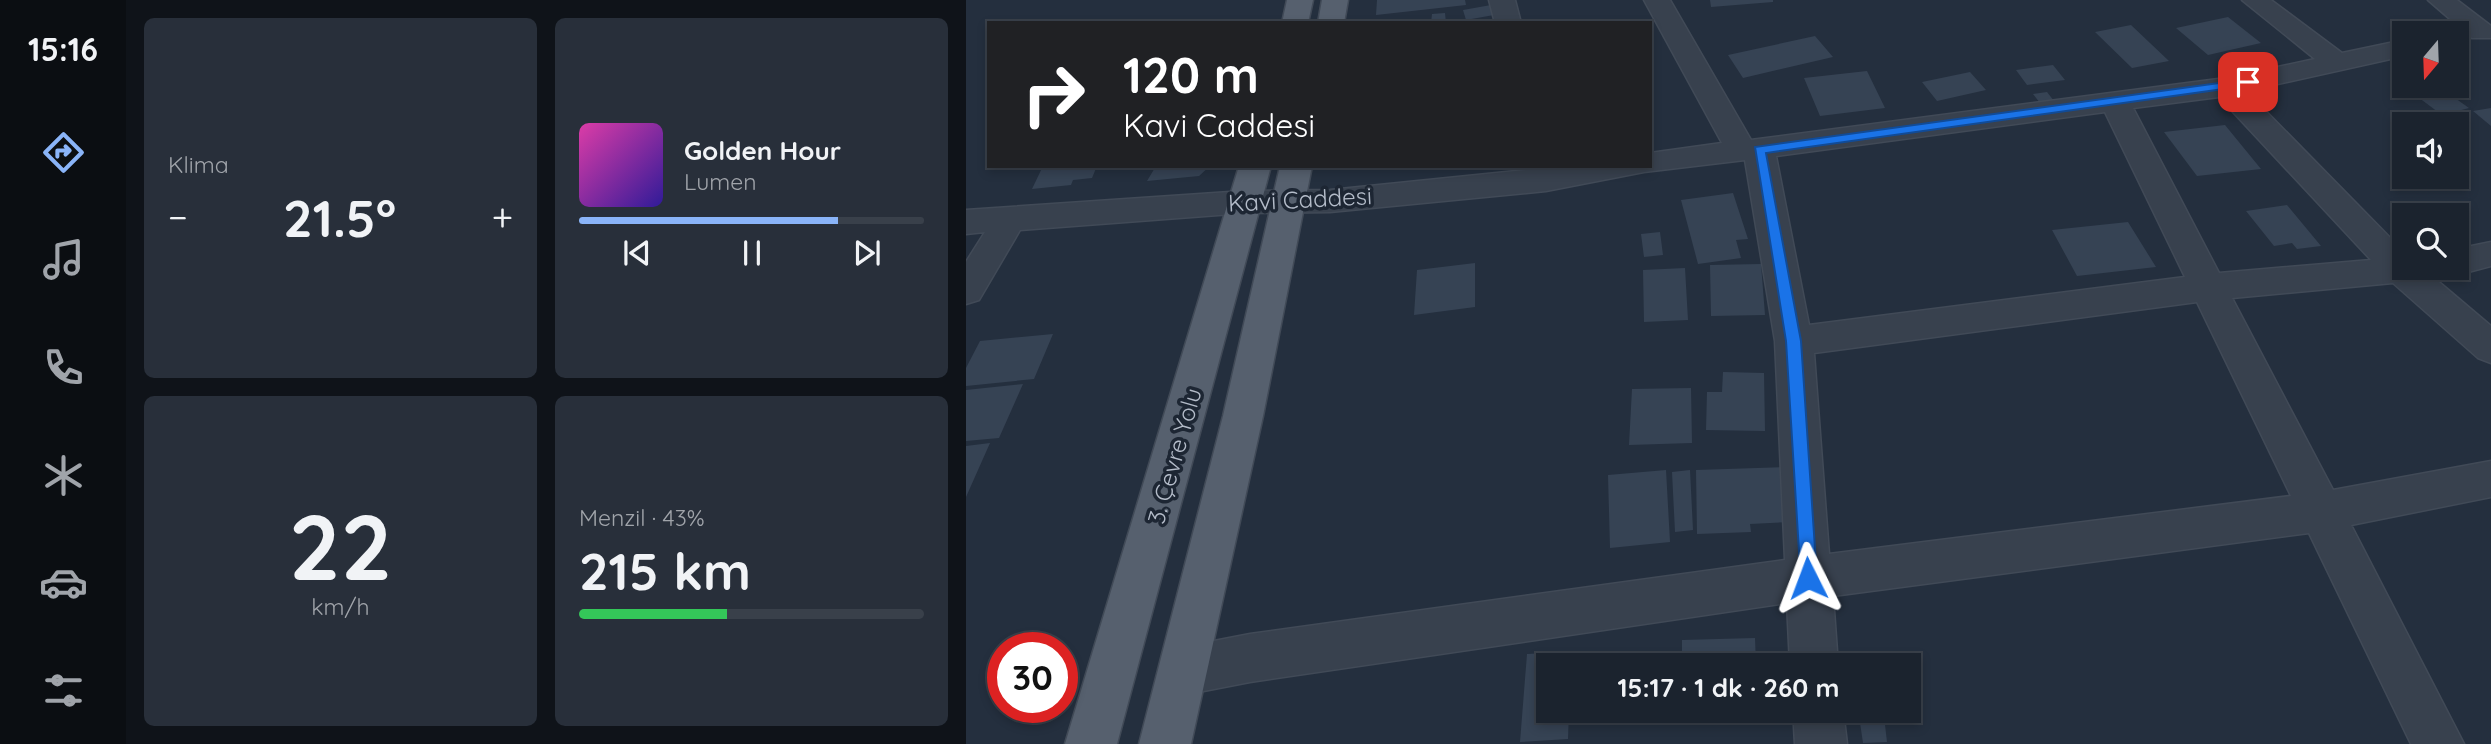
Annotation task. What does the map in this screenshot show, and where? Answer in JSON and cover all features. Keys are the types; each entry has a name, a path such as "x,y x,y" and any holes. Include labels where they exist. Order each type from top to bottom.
{"main road":[{"path":"1295,21 1300,0"},
{"path":"1331,21 1335,0"},
{"name":"3. Çevre Yolu","path":"1091,744 1174,463 1250,184"},
{"path":"1165,744 1243,416 1291,185"}],"street":[{"path":"1502,0 1507,21"},
{"path":"1657,0 1750,149 1794,341 1813,653"},
{"path":"2255,0 2337,63"},
{"path":"2441,0 2477,33"},
{"path":"1652,163 2226,87 2392,51"},
{"path":"2226,87 2392,249"},
{"path":"2115,102 2438,744"},
{"name":"Kavi Caddesi","path":"966,222 1010,219 1250,184 1291,185 1607,168"},
{"path":"966,290 1010,219"},
{"path":"2469,259 2491,254"},
{"path":"1794,341 2208,287 2392,271"},
{"path":"2423,280 2491,348"},
{"path":"1183,671 1250,658 1808,578 2321,512 2491,479"},
{"path":"1819,723 1821,744"}],"building":[{"path":"1377,0 1465,0 1466,5 1376,15"},
{"path":"1710,0 1773,0 1773,2 1711,7"},
{"path":"1491,5 1494,15 1466,20 1463,10"},
{"path":"1445,13 1446,21 1431,21 1432,14"},
{"path":"2228,17 2261,43 2208,55 2176,28"},
{"path":"2131,25 2169,61 2132,68 2095,32"},
{"path":"1815,36 1833,57 1743,78 1728,55"},
{"path":"2053,65 2065,80 2027,85 2016,70"},
{"path":"1867,71 1885,108 1820,116 1804,78"},
{"path":"1970,72 1986,90 1937,101 1922,82"},
{"path":"2047,92 2054,101 2040,103 2033,94"},
{"path":"2419,98 2455,98 2469,108 2454,112 2438,112"},
{"path":"2491,108 2491,126 2473,111"},
{"path":"2225,125 2261,169 2197,176 2164,132"},
{"path":"1042,168 1096,168 1092,178 1073,180 1071,185 1032,189"},
{"path":"1155,168 1208,168 1199,176 1147,181"},
{"path":"1733,193 1748,239 1736,240 1741,258 1698,264 1681,200"},
{"path":"2287,205 2321,246 2297,249 2292,243 2274,246 2246,211"},
{"path":"2128,222 2156,267 2077,276 2052,230"},
{"path":"1660,232 1663,255 1644,257 1641,234"},
{"path":"1475,263 1475,307 1414,315 1417,270"},
{"path":"1761,264 1765,315 1711,316 1710,265"},
{"path":"1685,268 1688,320 1644,322 1643,270"},
{"path":"1053,334 1034,379 966,386 966,368 980,341"},
{"path":"1723,372 1764,373 1765,431 1706,430 1707,392 1722,392"},
{"path":"1023,384 999,438 966,441 966,390"},
{"path":"1691,388 1692,443 1629,445 1632,389"},
{"path":"990,443 966,497 966,446"},
{"path":"1785,467 1790,522 1750,524 1751,532 1697,534 1696,470"},
{"path":"1666,470 1670,542 1610,548 1608,475"},
{"path":"1690,470 1693,530 1675,532 1672,472"},
{"path":"1755,638 1756,653 1682,653 1682,640"},
{"path":"1527,654 1536,654 1536,723 1569,723 1568,739 1520,742"},
{"path":"1860,723 1885,723 1887,742 1863,743"}],"route":[{"path":"1808,578 1794,341 1759,150 2248,82"}]}
